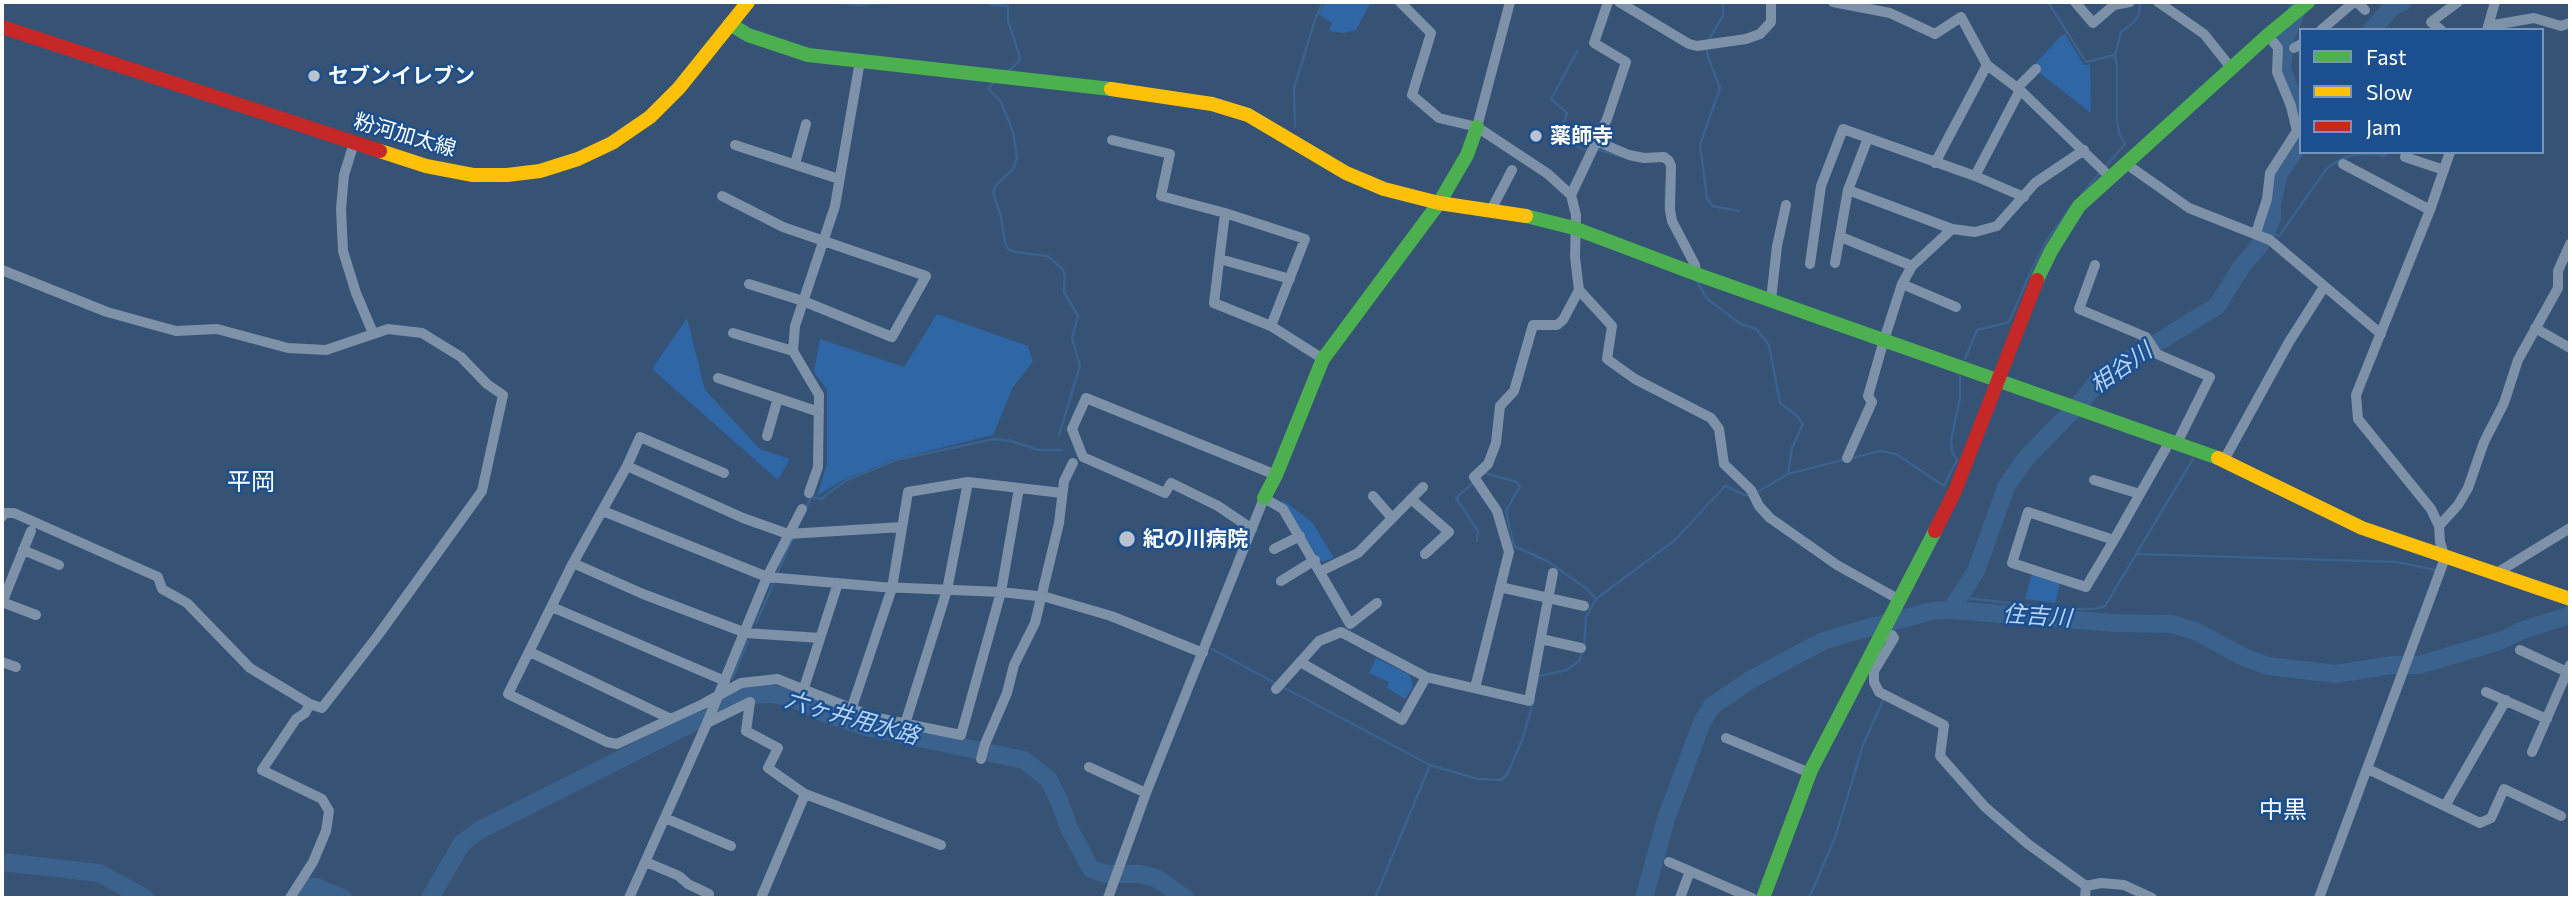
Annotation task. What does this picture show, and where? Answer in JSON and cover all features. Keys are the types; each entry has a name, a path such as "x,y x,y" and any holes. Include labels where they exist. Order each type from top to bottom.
{"street":[{"name":"粉河加太線","path":"2,27 426,166 473,175 507,175 540,171 578,159 612,143 650,117 679,88 748,2"},
{"path":"1400,2 1431,33 1412,95 1439,118 1477,127 1548,174 1571,195 1576,215 1574,228 1579,290 1563,320 1557,325 1534,325 1514,391 1500,406 1496,443 1488,464 1474,477 1497,511 1509,552 1475,688"},
{"path":"1108,898 1146,793 1316,371 1439,203 1466,155 1477,127 1510,2"},
{"path":"1571,195 1597,141 1626,62 1594,43 1608,2"},
{"path":"1619,2 1689,44 1697,46 1746,39 1760,34 1771,22 1771,2"},
{"path":"1833,2 1890,13 1935,34 1961,17 1987,65 2019,89 2110,177"},
{"path":"2075,2 2093,23 2114,5 2130,2"},
{"path":"2158,2 2204,34 2232,69"},
{"path":"1763,898 1810,773 1955,491 2029,298 2051,251 2080,205 2308,2"},
{"path":"2438,28 2431,22 2458,2"},
{"path":"2495,2 2487,28 2534,18 2561,26 2570,23"},
{"path":"2324,28 2359,4"},
{"path":"730,24 748,35 808,55 1169,96 1212,104 1248,116 1346,173 1384,189 1439,203 1491,210 1574,228 1696,274 2224,460 2362,528 2570,598"},
{"path":"2256,233 2267,199 2270,173 2297,131 2291,106 2277,72 2278,48 2268,35"},
{"path":"809,493 818,467 819,395 793,351 795,326 835,206 860,61"},
{"path":"1935,163 1987,65"},
{"path":"1975,177 2019,89 2036,69"},
{"path":"794,164 806,124"},
{"path":"1811,264 1821,186 1843,129 2024,197"},
{"path":"1835,263 1848,190 1868,138"},
{"path":"1112,140 1170,154 1161,196 1305,239 1271,326"},
{"path":"1597,141 1629,155 1644,158 1664,157 1669,160 1672,220 1695,265 1696,274"},
{"path":"354,143 344,176 343,251 356,293 373,333"},
{"path":"735,145 839,179"},
{"path":"1848,190 1952,229 1975,232 1997,226 2035,183 2084,150"},
{"path":"2319,898 2445,558 2439,526 2431,509 2358,419 2357,395 2430,211 2448,154"},
{"path":"2405,157 2444,170"},
{"path":"2125,163 2189,208 2270,240 2381,334"},
{"path":"2343,164 2430,211"},
{"path":"1491,210 1512,170"},
{"path":"722,196 783,227 926,276 892,337 803,301 749,284"},
{"path":"1771,300 1777,246 1786,205"},
{"path":"1225,213 1214,303 1271,326 1323,359"},
{"path":"1847,458 1872,402 1868,396 1902,284 1912,266 1952,229"},
{"path":"1840,237 1912,266"},
{"path":"2439,526 2458,505 2468,488 2484,442 2504,403 2518,360 2558,288 2558,271 2570,244"},
{"path":"1220,258 1290,279"},
{"path":"2095,265 2079,309 2146,337 2157,354 2210,377 2174,442 2086,587 2012,563 2028,512 2114,540"},
{"path":"2,270 107,312 176,331 217,330 288,348 326,350 388,329 422,333 461,357 503,396 482,491 322,708 310,704 250,668 187,603 162,589 158,577 14,513 4,513 2,517"},
{"path":"1902,284 1956,307"},
{"path":"2224,460 2289,342 2324,287"},
{"path":"1579,290 1612,326 1607,359 1635,379 1711,418 1719,429 1724,464 1753,494 1770,518 1837,565 1898,599"},
{"path":"2535,328 2570,348"},
{"path":"733,333 793,351"},
{"path":"718,378 819,412"},
{"path":"767,436 778,398"},
{"path":"1252,529 1218,506 1171,483 1165,493 1083,457 1072,429 1086,398 1276,475"},
{"path":"724,473 640,437 508,694 607,742 617,744 741,683 763,679 777,679 803,691 852,707 873,718 961,735 1001,592 1019,488"},
{"path":"981,759 1007,693 1014,665 1035,623 1059,523 1064,481 1073,463"},
{"path":"626,466 743,518 788,534 902,527"},
{"path":"2094,480 2140,494"},
{"path":"852,707 892,588 908,492 968,482 1062,493"},
{"path":"905,724 947,590 968,482"},
{"path":"1321,570 1358,553 1423,487"},
{"path":"1373,496 1392,518"},
{"path":"1264,498 1283,509 1321,570 1350,624 1377,603"},
{"path":"1411,499 1449,532 1425,554"},
{"path":"629,898 746,633 767,577 802,509"},
{"path":"603,511 767,577 892,588 1001,592 1062,600 1111,616 1203,653"},
{"path":"2495,574 2570,528"},
{"path":"31,531 2,602 36,615"},
{"path":"1274,550 1300,536"},
{"path":"23,550 59,565"},
{"path":"1281,581 1315,560"},
{"path":"573,563 643,594 746,633 820,638"},
{"path":"1276,689 1319,641 1340,632 1426,677 1529,701 1553,573"},
{"path":"803,691 838,583"},
{"path":"1500,587 1584,606"},
{"path":"552,607 725,681"},
{"path":"1880,636 1892,635 1894,638 1874,671 1874,682 1879,692 1944,725 1940,756 1984,807 2028,844 2086,886 2101,883 2124,885 2152,898"},
{"path":"1541,639 1581,648"},
{"path":"2521,650 2569,669 2532,752"},
{"path":"530,652 671,719"},
{"path":"2,662 16,667"},
{"path":"1300,662 1402,720 1426,677"},
{"path":"2486,692 2547,719"},
{"path":"2445,806 2506,701"},
{"path":"707,723 750,702 746,731 778,748 768,768 805,794 941,845"},
{"path":"290,898 313,862 326,831 329,811 322,799 262,770 296,719 310,704"},
{"path":"1726,738 1810,773"},
{"path":"1089,767 1146,793"},
{"path":"2368,769 2480,823 2491,818 2504,789 2561,816"},
{"path":"761,898 805,794"},
{"path":"665,817 731,846"},
{"path":"646,862 679,876 688,884 709,894"},
{"path":"1669,862 1752,898"},
{"path":"1680,898 1690,871"},
{"path":"2085,898 2086,886"}],"shaded area":[{"path":"1326,2 1371,2 1356,30 1344,33 1329,31 1332,23 1318,14"},
{"path":"2065,34 2084,65 2090,64 2091,113 2032,67"},
{"path":"937,314 1028,346 1033,362 1013,387 993,435 896,459 843,480 817,496 827,464 827,390 814,372 820,339 904,367"},
{"path":"687,318 705,390 760,449 790,459 778,480 652,369"},
{"path":"1280,498 1312,522 1334,558 1321,562"},
{"path":"2032,574 2060,584 2055,603 2025,599"},
{"path":"1376,658 1410,675 1413,687 1405,699 1387,688 1389,682 1369,673"}],"waterway":[{"path":"832,2 856,5 896,2"},
{"path":"990,2 992,5 1008,6 1008,21 1020,60 1007,73"},
{"path":"1295,127 1294,88 1323,2"},
{"path":"1707,43 1723,16 1723,2"},
{"path":"2048,2 2086,62 2115,55 2117,65 2117,120 2119,133 2125,144 2081,195"},
{"path":"2115,55 2121,32 2139,15 2140,2"},
{"path":"2374,28 2392,7 2403,2"},
{"name":"相谷川","path":"2299,5 2286,37 2282,68 2299,118"},
{"path":"1707,49 1720,88 1700,145 1707,198 1712,206 1739,211"},
{"path":"1578,50 1551,99 1567,113 1559,139 1588,151"},
{"path":"996,81 988,88 1001,102 1013,132 1017,158 1013,169 996,185 993,192 1005,243 1008,249 1015,252 1048,256 1063,270 1064,292 1078,316 1072,338 1080,366 1059,435"},
{"name":"相谷川","path":"1951,610 1976,571 2006,487 2025,459 2083,400 2100,378 2217,306 2242,266 2260,245 2272,218 2272,204 2279,173 2299,145"},
{"path":"1595,149 1622,157"},
{"path":"2266,231 2279,236 2327,168 2353,155 2375,154"},
{"path":"2375,154 2386,154"},
{"path":"1666,182 1665,205 1668,220"},
{"path":"1965,359 1977,330 2009,322 2047,240 2070,208"},
{"path":"1696,280 1707,299 1741,324 1756,329 1769,345 1780,403 1803,424 1792,448 1788,474"},
{"path":"1852,458 1880,451 1896,454 1944,486 1957,460 1952,452 1951,440 1960,398 1960,376"},
{"path":"805,510 811,497 821,499 845,481 896,460 994,439 1039,450 1062,450"},
{"path":"1537,684 1539,676 1567,670 1579,661 1584,649 1586,617 1596,599 1675,540 1725,486 1745,495 1754,494 1788,474 1846,459"},
{"path":"1959,597 2058,609 2094,609 2105,606 2193,459"},
{"path":"1485,473 1516,482 1520,486 1506,511 1514,546 1547,561 1587,589 1596,599"},
{"path":"1474,482 1456,498 1478,531 1477,541"},
{"path":"777,574 793,538"},
{"path":"2136,554 2397,562 2435,570"},
{"path":"756,623 775,580"},
{"name":"住吉川","path":"1644,898 1666,819 1702,722 1712,706 1750,680 1823,641 1932,611 1951,610 2114,623 2172,624 2195,631 2246,658 2268,666 2336,674 2392,665 2419,665 2500,641 2523,630 2570,615"},
{"path":"732,679 748,641"},
{"path":"1212,649 1277,684"},
{"path":"1283,687 1430,765"},
{"name":"六ヶ井用水路","path":"430,898 462,843 480,830 748,695 772,694 792,698 821,712 866,727 1024,760 1049,780 1069,828 1091,869 1106,874 1140,874 1156,878 1185,898"},
{"path":"1809,898 1835,838 1863,745 1884,698"},
{"path":"1375,898 1430,765 1478,779 1501,780 1507,775 1522,740 1534,700"},
{"name":"六ヶ井用水路","path":"2,862 99,873 145,898"},
{"name":"六ヶ井用水路","path":"297,898 307,887 316,887 343,898"}],"traffic: fast":[{"path":"2037,280 2051,251 2079,206 2308,2"},
{"path":"730,24 748,35 808,55 1111,89"},
{"path":"1264,498 1323,359 1439,203 1467,155 1477,127"},
{"path":"1526,216 1574,228 1696,274 2218,458"},
{"path":"1763,898 1811,770 1935,531"}],"traffic: slow":[{"path":"380,151 426,166 473,175 540,171 578,159 612,143 650,117 679,88 748,2"},
{"path":"1111,89 1212,104 1248,115 1346,173 1384,189 1439,203 1526,216"},
{"path":"2218,458 2362,528 2570,599"}],"traffic: jam":[{"path":"2,27 380,151"},
{"path":"1935,531 1955,491 2037,280"}],"place":[{"name":"セブンイレブン","path":"314,76"},
{"name":"薬師寺","path":"1536,136"},
{"name":"紀の川病院","path":"1127,539"}],"district":[{"name":"平岡","path":"251,482"},
{"name":"中黒","path":"2283,810"}]}
